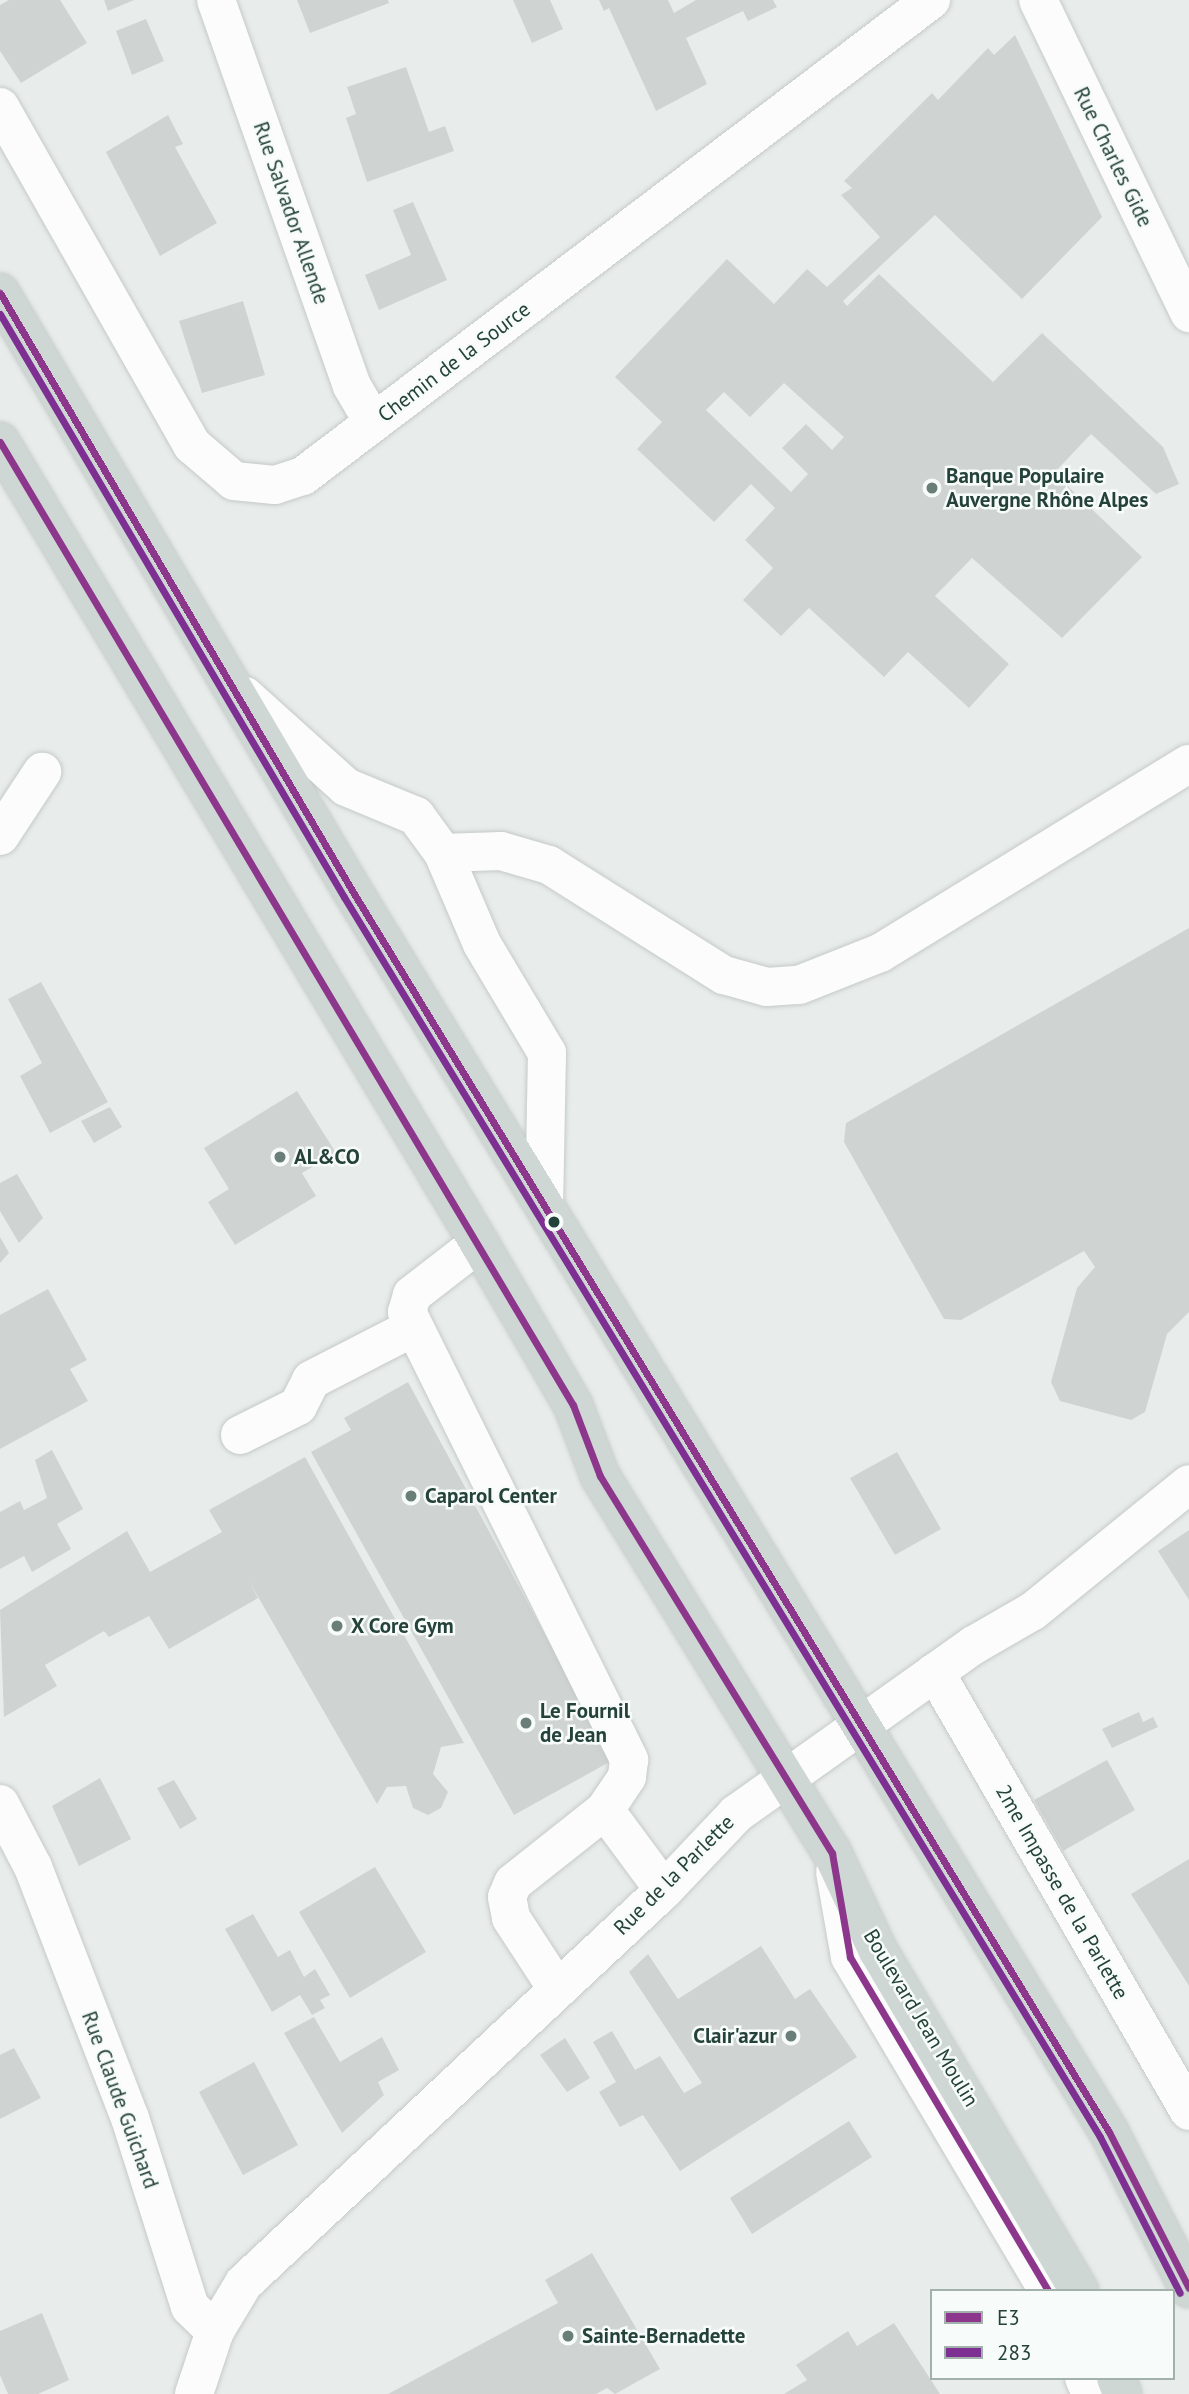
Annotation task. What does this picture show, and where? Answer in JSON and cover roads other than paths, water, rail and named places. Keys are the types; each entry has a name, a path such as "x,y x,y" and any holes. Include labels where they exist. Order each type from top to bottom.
{"main road":[{"path":"0,293 226,676 858,1727 913,1805 1109,2132 1189,2288"},
{"name":"Boulevard Jean Moulin","path":"0,442 479,1243 573,1405 600,1476 832,1853 877,1951 1078,2289"}],"street":[{"name":"Rue Salvador Allende","path":"216,0 352,386 373,422"},
{"name":"Chemin de la Source","path":"0,107 50,200 211,467 234,481 275,485 303,476 931,0"},
{"name":"Rue Charles Gide","path":"1038,0 1189,313"},
{"path":"226,676 303,755 346,788 416,816 443,853 482,944 547,1054 544,1203"},
{"path":"443,853 501,851 549,865 724,975 766,987 799,985 880,953 1189,764"},
{"path":"0,836 42,772"},
{"path":"479,1243 412,1295 407,1303 412,1328 620,1738 627,1777 605,1810 513,1883 507,1897 511,1918 556,1987"},
{"path":"240,1435 298,1406 311,1380 412,1328"},
{"name":"Rue de la Parlette","path":"215,2331 244,2283 556,1987 664,1890 736,1814 935,1672 1033,1611 1189,1484"},
{"name":"2me Impasse de la Parlette","path":"935,1672 1189,2111"},
{"name":"Rue Claude Guichard","path":"0,1804 33,1867 130,2118 190,2307 215,2331"},
{"path":"605,1810 664,1890"},
{"path":"832,1853 850,1957 1047,2289"},
{"path":"194,2394 215,2331"}],"place":[{"name":"Banque Populaire Auvergne Rhône Alpes","path":"932,488"},
{"name":"AL&CO","path":"280,1157"},
{"name":"Caparol Center","path":"411,1496"},
{"name":"X Core Gym","path":"337,1626"},
{"name":"Le Fournil de Jean","path":"526,1723"},
{"name":"Clair'azur","path":"791,2036"},
{"name":"Sainte-Bernadette","path":"568,2336"}]}
